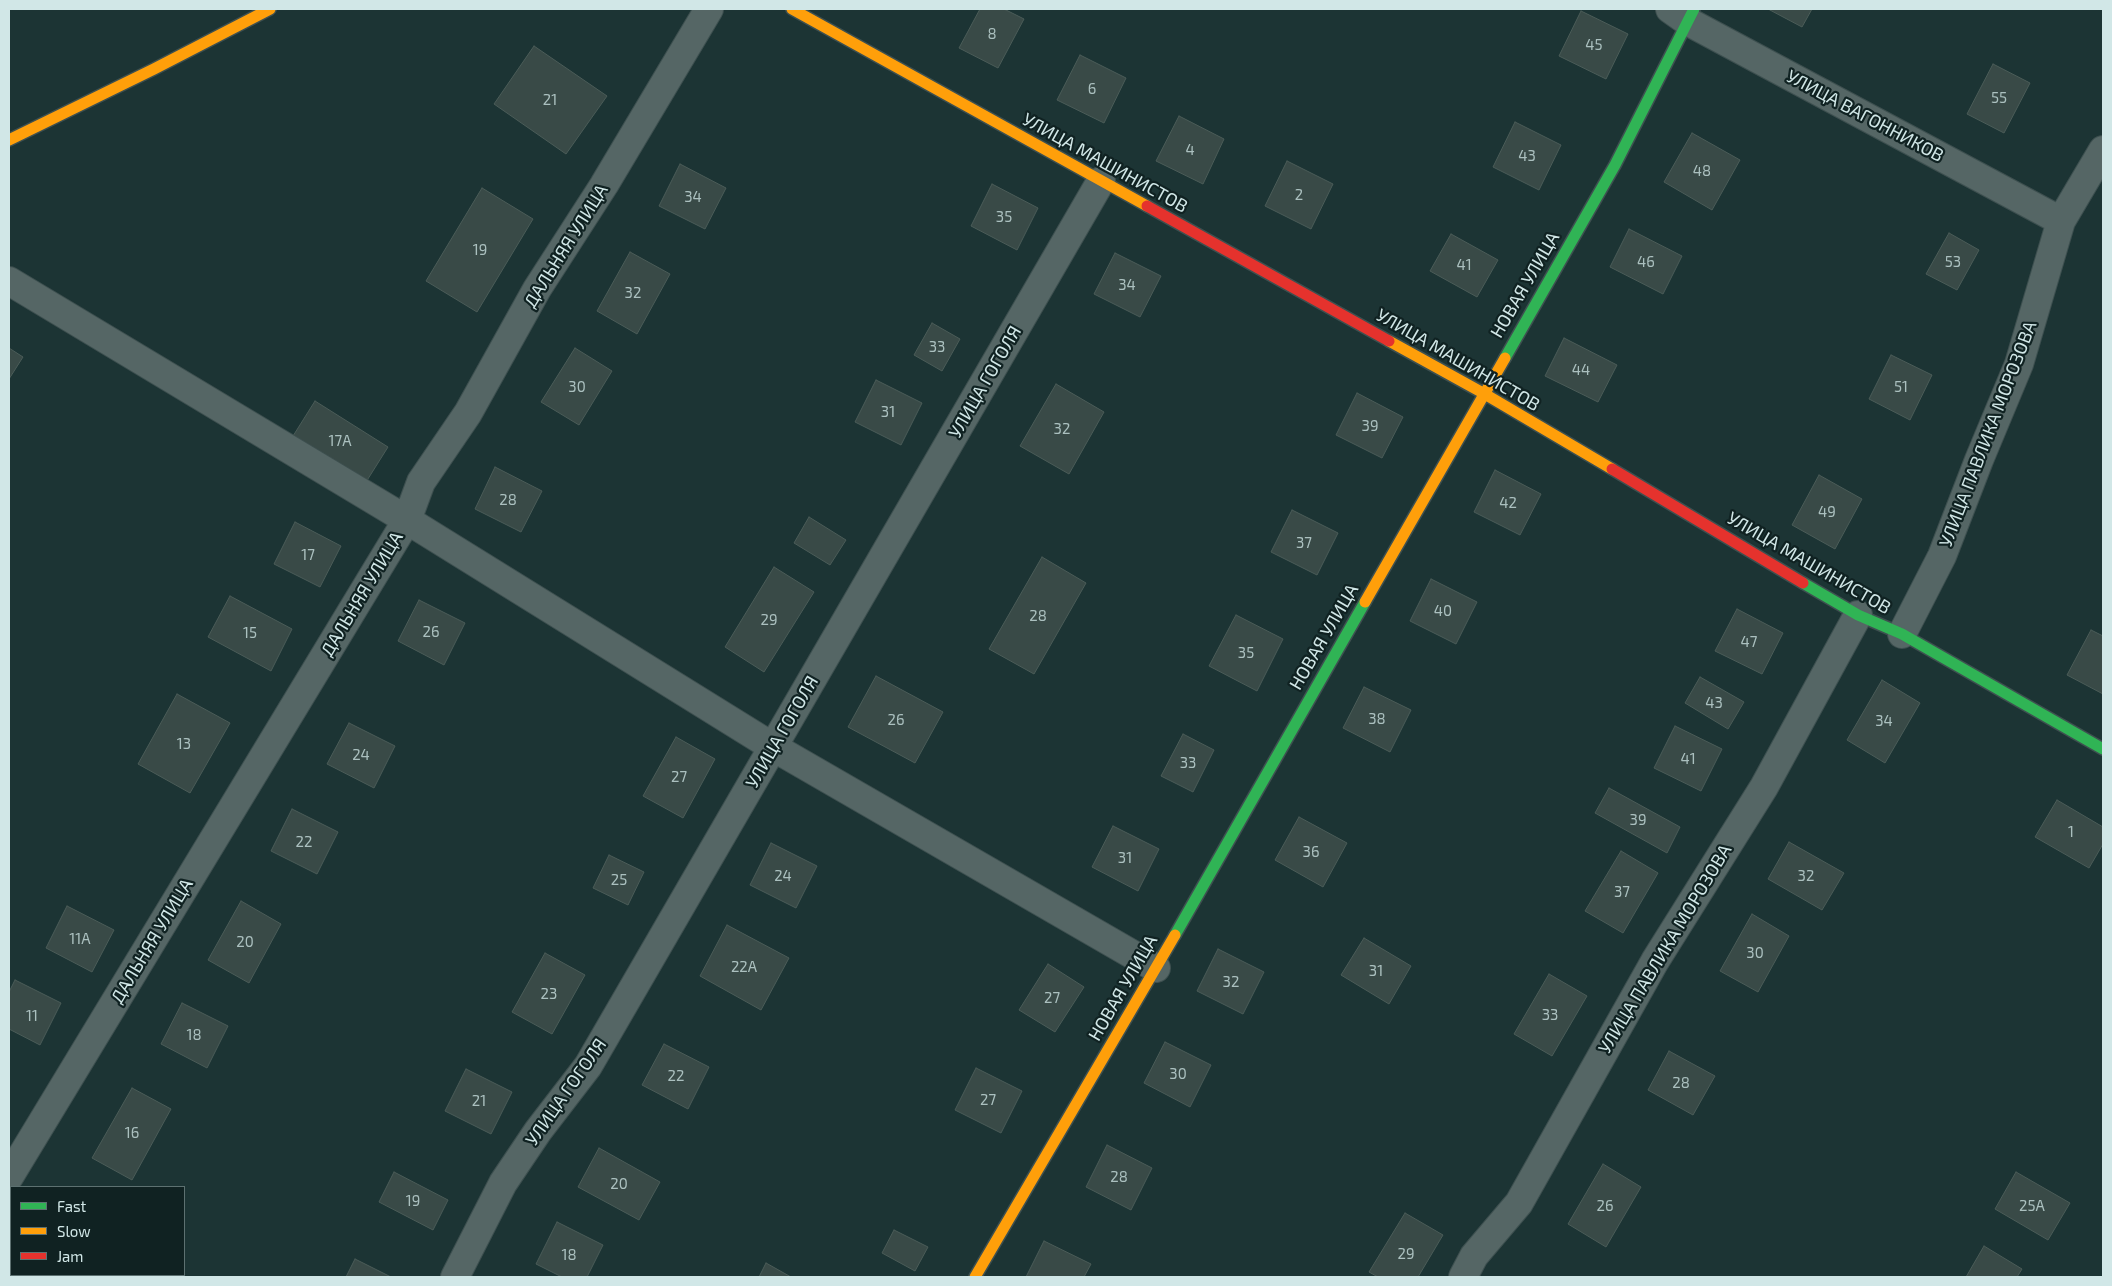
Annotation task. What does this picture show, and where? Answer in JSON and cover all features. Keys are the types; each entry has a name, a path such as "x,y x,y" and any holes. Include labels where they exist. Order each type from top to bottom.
{"street":[{"path":"9,140 154,69 270,9"},
{"name":"ДАЛЬНЯЯ УЛИЦА","path":"9,1177 407,520 421,482 468,413 538,289 604,185 709,9"},
{"name":"УЛИЦА МАШИНИСТОВ","path":"792,9 1483,393 1858,615 1902,634 2103,749"},
{"name":"УЛИЦА ВАГОННИКОВ","path":"1683,13 2061,221"},
{"name":"НОВАЯ УЛИЦА","path":"975,1277 1156,968 1615,165 1683,13"},
{"name":"УЛИЦА ПАВЛИКА МОРОЗОВА","path":"1902,634 1942,556 2019,364 2061,221 2103,150"},
{"name":"УЛИЦА ГОГОЛЯ","path":"455,1277 503,1183 538,1131 588,1066 1102,181"},
{"path":"9,281 407,520 773,747 1156,968"},
{"name":"УЛИЦА ПАВЛИКА МОРОЗОВА","path":"1463,1277 1474,1256 1518,1203 1655,962 1764,787 1858,615"}],"building":[{"path":"980,9 1004,9 1024,19 998,68 959,48"},
{"path":"1768,9 1812,9 1802,27"},
{"path":"1581,11 1628,34 1606,79 1559,56"},
{"path":"534,46 607,96 566,154 494,104"},
{"path":"1080,55 1126,78 1104,123 1057,100"},
{"path":"1993,64 2030,83 2004,133 1967,114"},
{"path":"1179,116 1224,139 1203,184 1156,161"},
{"path":"1515,122 1561,145 1539,190 1493,167"},
{"path":"1692,133 1740,160 1712,210 1664,182"},
{"path":"1287,161 1333,184 1311,229 1265,206"},
{"path":"680,164 726,188 705,229 659,206"},
{"path":"992,184 1038,208 1017,250 971,226"},
{"path":"482,188 533,219 477,312 426,281"},
{"path":"1629,229 1682,256 1663,294 1610,267"},
{"path":"1949,233 1979,250 1957,290 1926,274"},
{"path":"1451,234 1498,260 1477,297 1430,271"},
{"path":"630,252 670,274 637,334 597,311"},
{"path":"1115,253 1161,276 1140,317 1094,294"},
{"path":"932,323 960,339 942,371 914,355"},
{"path":"1564,338 1617,365 1598,402 1545,376"},
{"path":"9,348 23,357 9,379"},
{"path":"575,348 612,371 579,425 541,402"},
{"path":"1891,355 1932,375 1910,420 1869,399"},
{"path":"876,380 922,403 901,445 855,422"},
{"path":"1056,384 1104,412 1069,474 1020,446"},
{"path":"1357,393 1403,417 1382,458 1336,435"},
{"path":"315,401 388,447 366,482 293,436"},
{"path":"495,467 542,491 521,532 475,509"},
{"path":"1495,470 1541,494 1520,535 1474,512"},
{"path":"1819,475 1862,499 1835,549 1792,525"},
{"path":"1292,510 1338,533 1317,575 1271,552"},
{"path":"809,517 846,540 830,565 794,543"},
{"path":"295,522 341,546 320,587 274,564"},
{"path":"1042,557 1086,583 1034,674 989,649"},
{"path":"774,567 814,592 764,672 725,647"},
{"path":"1431,579 1477,602 1456,644 1410,621"},
{"path":"230,596 292,629 271,671 208,637"},
{"path":"419,600 465,623 444,665 398,641"},
{"path":"1737,609 1783,633 1762,674 1715,651"},
{"path":"1236,615 1283,639 1257,691 1209,666"},
{"path":"2091,630 2103,636 2103,694 2067,675"},
{"path":"876,676 943,712 915,763 848,727"},
{"path":"1700,677 1744,702 1728,729 1685,703"},
{"path":"1882,680 1920,703 1885,763 1847,740"},
{"path":"1364,687 1411,710 1390,752 1343,728"},
{"path":"177,694 230,723 190,793 138,764"},
{"path":"349,723 395,746 374,788 327,764"},
{"path":"1675,726 1722,749 1701,791 1654,768"},
{"path":"1183,734 1214,750 1193,792 1161,776"},
{"path":"676,737 715,759 683,818 643,796"},
{"path":"1609,788 1680,827 1667,853 1595,813"},
{"path":"2057,800 2103,827 2103,844 2089,868 2035,837"},
{"path":"292,809 338,832 317,874 271,851"},
{"path":"1299,817 1347,843 1323,887 1275,860"},
{"path":"1113,826 1159,849 1138,891 1092,867"},
{"path":"1789,842 1844,873 1822,910 1768,879"},
{"path":"771,843 817,866 796,908 750,885"},
{"path":"1621,851 1658,873 1623,933 1585,911"},
{"path":"609,855 644,872 628,905 593,888"},
{"path":"241,901 281,924 249,983 208,960"},
{"path":"67,906 114,930 92,972 46,948"},
{"path":"1752,914 1789,936 1758,992 1720,971"},
{"path":"727,925 789,958 761,1010 700,976"},
{"path":"1364,938 1411,966 1389,1004 1341,975"},
{"path":"1218,949 1264,972 1243,1014 1197,991"},
{"path":"545,953 585,975 552,1034 512,1012"},
{"path":"1048,964 1084,987 1055,1032 1019,1010"},
{"path":"1549,974 1587,996 1552,1056 1514,1034"},
{"path":"15,980 61,1003 40,1045 9,1029 9,992"},
{"path":"182,1003 228,1026 207,1068 161,1044"},
{"path":"1165,1042 1211,1065 1190,1107 1144,1083"},
{"path":"664,1044 709,1067 688,1109 642,1085"},
{"path":"1669,1051 1715,1076 1693,1115 1648,1090"},
{"path":"976,1068 1022,1091 1001,1133 955,1110"},
{"path":"466,1069 512,1092 491,1134 445,1111"},
{"path":"132,1088 171,1109 132,1180 92,1158"},
{"path":"1107,1145 1152,1168 1131,1210 1086,1187"},
{"path":"599,1148 660,1182 639,1220 578,1187"},
{"path":"1603,1164 1641,1187 1606,1247 1568,1224"},
{"path":"394,1172 448,1200 433,1230 379,1202"},
{"path":"2016,1172 2070,1203 2048,1240 1995,1209"},
{"path":"1405,1213 1443,1235 1418,1277 1378,1277 1369,1272"},
{"path":"557,1222 603,1245 587,1277 562,1277 536,1264"},
{"path":"894,1230 928,1247 915,1271 882,1253"},
{"path":"1044,1241 1091,1264 1084,1277 1026,1277"},
{"path":"1984,1246 2022,1269 2017,1277 1966,1277"},
{"path":"355,1259 391,1277 346,1277"},
{"path":"766,1263 791,1277 759,1277"}],"traffic: fast":[{"path":"1505,358 1615,165 1694,9"},
{"path":"1803,583 1858,615 1902,634 2103,749"},
{"path":"1175,935 1365,602"}],"traffic: slow":[{"path":"9,140 154,69 270,9"},
{"path":"792,9 1147,206"},
{"path":"1389,341 1483,393 1612,469"},
{"path":"1365,602 1505,358"},
{"path":"975,1277 1175,935"}],"traffic: jam":[{"path":"1147,206 1389,341"},
{"path":"1612,469 1803,583"}]}
